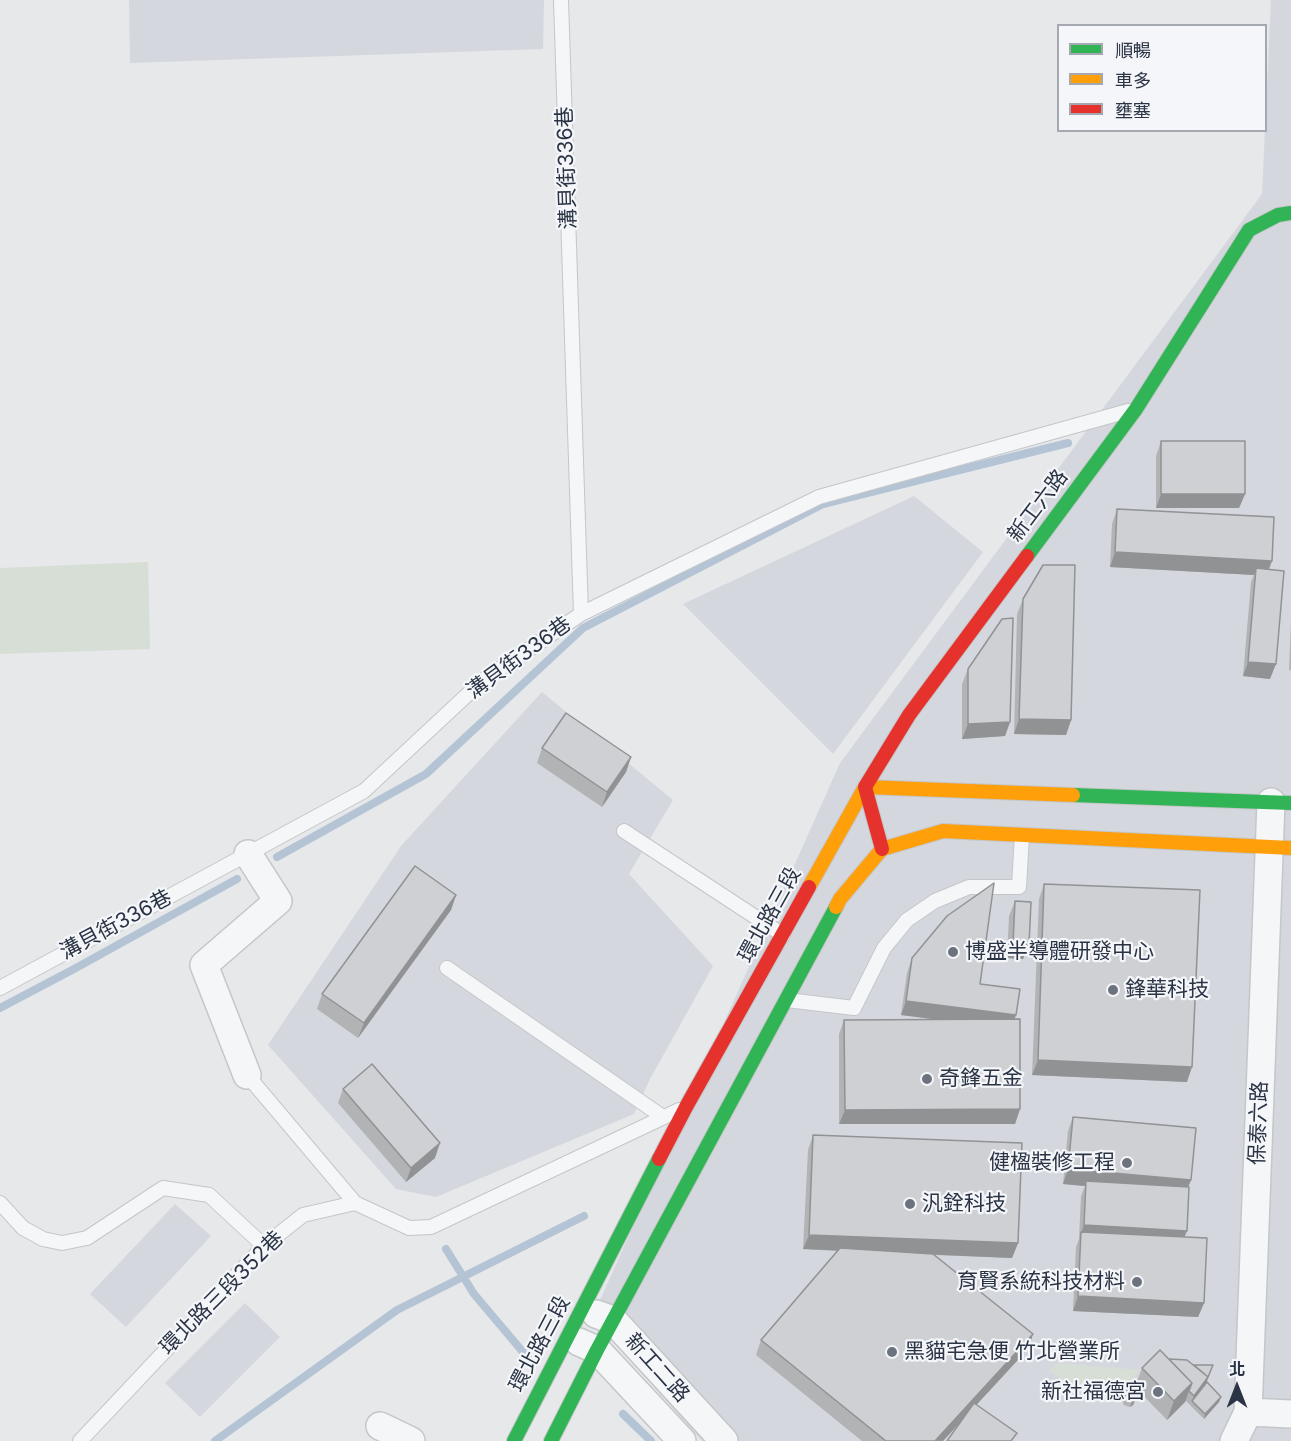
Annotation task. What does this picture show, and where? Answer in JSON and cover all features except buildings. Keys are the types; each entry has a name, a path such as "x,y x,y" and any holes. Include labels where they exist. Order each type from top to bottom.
{"street":[{"name":"新工六路","path":"865,788 909,715 1136,409 1249,230 1278,215 1291,213"},
{"path":"882,849 865,788 1281,803"},
{"name":"環北路三段","path":"514,1441 686,1107 865,788"},
{"name":"保泰六路","path":"1234,1441 1248,1412 1281,803"},
{"path":"551,1441 597,1350 840,899 882,849 943,831 1280,848"},
{"path":"247,1075 204,965 278,900 248,854"},
{"name":"新工二路","path":"582,1310 613,1320 724,1441"},
{"name":"新工二路","path":"567,1337 597,1350 682,1441"},
{"path":"1248,1412 1291,1414"},
{"path":"380,1426 411,1441"}],"lane":[{"name":"溝貝街336巷","path":"0,988 364,791 482,681 581,614 561,0"},
{"path":"581,614 819,497 1136,409"},
{"path":"624,831 783,934"},
{"path":"785,1000 854,1008 884,948 908,920 935,900 969,887 1018,887 1022,835"},
{"path":"447,968 663,1118"},
{"path":"247,1075 355,1203 409,1228 431,1227 686,1107"},
{"path":"0,1203 22,1228 43,1239 62,1243 87,1238 163,1188 198,1193 209,1195 264,1246"},
{"name":"環北路三段352巷","path":"80,1441 264,1246 303,1215 355,1203"}],"shaded area":[{"path":"129,0 544,0 543,49 130,63"},
{"path":"1271,0 1291,0 1291,1441 702,1441 592,1318 840,763 1262,194 1265,132 1267,132"},
{"path":"914,496 983,552 833,754 683,604"},
{"path":"148,562 150,649 0,654 0,568"},
{"path":"542,692 673,800 629,874 713,966 650,1079 634,1114 436,1197 396,1189 268,1045 401,846"},
{"path":"175,1204 211,1236 126,1327 90,1294"},
{"path":"245,1303 280,1337 200,1417 165,1383"},
{"path":"1057,1363 1141,1370 1106,1404 1048,1371"}],"waterway":[{"path":"277,857 426,774 583,628 823,504 1068,443"},
{"path":"0,1008 237,879"},
{"path":"215,1441 397,1310 584,1216"},
{"path":"446,1249 474,1294 528,1358"},
{"path":"623,1414 651,1441"}],"traffic: fast":[{"path":"1027,556 1136,409 1249,230 1278,215 1291,213"},
{"path":"1073,795 1291,803"},
{"path":"551,1441 597,1350 836,907"},
{"path":"514,1441 659,1159"}],"traffic: slow":[{"path":"809,887 865,787 1073,795"},
{"path":"836,907 840,899 882,849 943,831 1291,848"}],"traffic: jam":[{"path":"882,849 865,787 909,715 1027,556"},
{"path":"659,1159 809,887"}],"place":[{"name":"博盛半導體研發中心","path":"953,952"},
{"name":"鋒華科技","path":"1113,990"},
{"name":"奇鋒五金","path":"927,1079"},
{"name":"健楹裝修工程","path":"1127,1163"},
{"name":"汎銓科技","path":"910,1204"},
{"name":"育賢系統科技材料","path":"1137,1282"},
{"name":"黑貓宅急便 竹北營業所","path":"892,1352"},
{"name":"新社福德宮","path":"1158,1392"}]}
